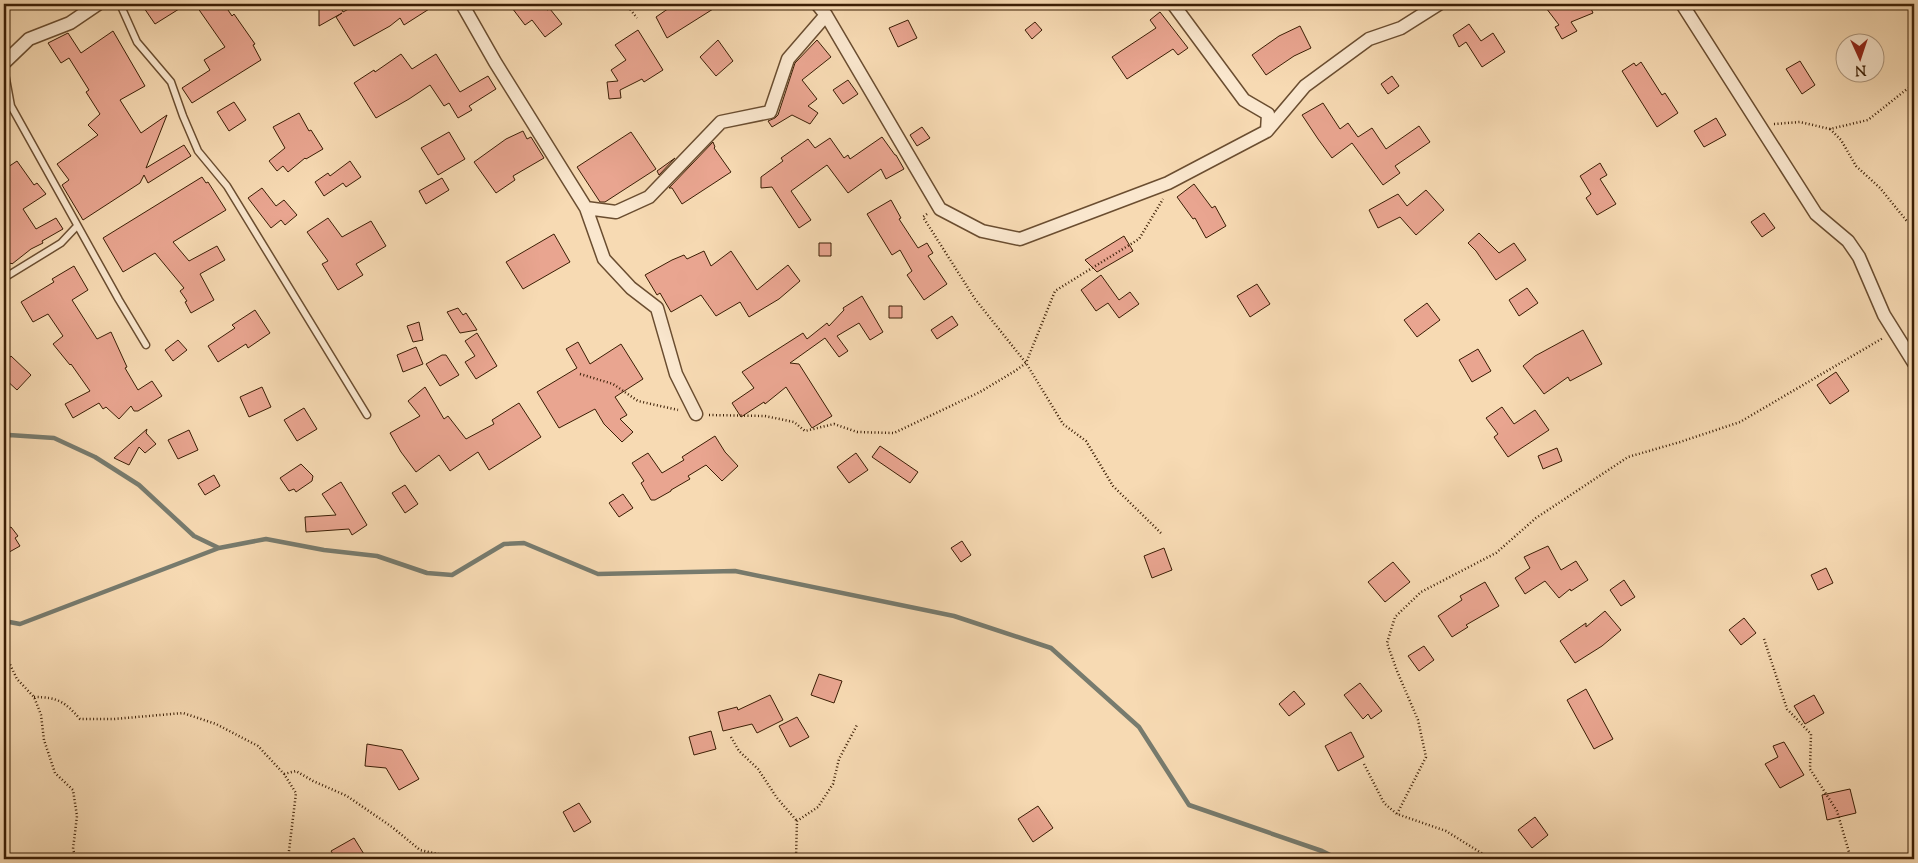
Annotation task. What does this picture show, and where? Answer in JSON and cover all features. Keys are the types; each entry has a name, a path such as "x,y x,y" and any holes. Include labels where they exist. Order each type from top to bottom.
{"street":[{"path":"4,63 29,39 70,23 98,4"},
{"path":"462,4 495,62 586,208 604,258 631,288 657,308 676,374 696,414"},
{"path":"817,4 826,15 940,208 982,231 1020,239 1168,182 1267,131 1305,86 1369,40 1402,28 1439,4"},
{"path":"1173,4 1244,100 1268,114 1267,131"},
{"path":"1682,4 1816,214 1848,241 1859,257 1884,314 1914,362"},
{"path":"586,208 616,212 649,197 720,122 770,112 788,59 826,15"}],"lane":[{"path":"120,4 138,42 171,82 198,151 227,186 367,415"},
{"path":"4,68 11,106 118,300 146,346"},
{"path":"4,278 61,244 78,226"}],"path":[{"path":"626,4 637,18"},
{"path":"1758,125 1800,122 1830,129 1868,120 1907,89 1914,86"},
{"path":"1830,129 1841,140 1856,166 1880,188 1906,220 1914,226"},
{"path":"580,374 613,384 638,401 696,414 765,416 794,422 806,431 834,424 857,432 894,433 980,392 1026,363 1055,291 1139,239 1162,204 1168,182"},
{"path":"940,208 922,217 975,299 1026,363 1063,424 1086,441 1113,486 1162,534"},
{"path":"1397,814 1426,757 1418,720 1396,671 1387,643 1395,617 1421,592 1496,553 1536,518 1628,457 1740,422 1895,331"},
{"path":"1764,639 1786,709 1811,734 1810,769 1837,811 1851,859"},
{"path":"4,652 17,679 34,697 41,715 44,740 55,773 73,790 77,816 73,849 76,859"},
{"path":"34,697 44,697 66,703 80,719 114,719 183,713 216,724 258,746 284,774 296,794 288,859"},
{"path":"797,821 818,806 833,784 839,759 857,725"},
{"path":"731,737 739,751 758,768 777,798 797,821 796,857 794,859"},
{"path":"1364,764 1384,803 1397,814 1446,831 1491,859"},
{"path":"284,774 296,771 313,781 348,796 392,827 420,850 454,859"}],"building":[{"path":"152,4 187,4 155,24 144,8"},
{"path":"195,4 224,4 232,16 234,14 255,44 253,45 261,60 192,103 182,88 210,70 204,60 225,47"},
{"path":"339,4 343,12 358,4 437,4 404,25 400,18 390,26 354,46 336,17 342,13 319,26 319,6"},
{"path":"509,4 542,4 547,10 550,9 562,24 545,37 532,20 525,25"},
{"path":"675,4 721,4 667,38 656,17"},
{"path":"1543,4 1589,4 1593,13 1571,22 1577,31 1562,39 1555,27 1559,25"},
{"path":"1160,12 1188,48 1178,55 1173,49 1127,79 1112,57 1156,28 1150,20"},
{"path":"908,20 917,38 898,47 889,28"},
{"path":"1035,22 1042,30 1032,39 1025,30"},
{"path":"1469,24 1481,41 1493,33 1505,52 1482,67 1466,42 1459,47 1453,35"},
{"path":"1300,26 1311,48 1294,56 1266,75 1252,55 1279,36"},
{"path":"638,30 663,70 644,82 642,79 620,90 621,98 609,99 607,82 618,81 611,70 626,60 615,45"},
{"path":"113,31 145,86 120,100 141,133 167,115 146,168 184,145 191,156 148,183 144,175 140,183 83,220 62,185 69,180 57,164 98,135 88,125 100,114 86,92 89,90 69,58 61,63 48,43 68,33 81,53"},
{"path":"718,40 733,61 716,76 700,57"},
{"path":"817,40 831,57 802,80 817,99 808,106 818,113 810,124 792,115 772,127 768,121 778,115 795,63"},
{"path":"401,54 412,69 436,54 460,92 488,76 496,89 469,106 472,110 458,118 449,103 444,106 430,85 376,118 354,83 374,70 375,72"},
{"path":"1800,61 1815,85 1802,94 1786,69"},
{"path":"1641,62 1662,95 1665,93 1678,113 1657,127 1622,71 1634,63 1636,66"},
{"path":"1392,76 1399,86 1388,94 1381,84"},
{"path":"848,80 858,94 843,104 833,90"},
{"path":"234,102 246,120 229,131 217,112"},
{"path":"1323,103 1340,129 1348,123 1358,137 1372,128 1386,149 1419,126 1430,142 1395,166 1400,173 1383,185 1352,143 1332,158 1318,139 1302,115"},
{"path":"299,113 309,131 311,130 323,149 305,158 288,172 283,166 277,171 269,161 285,148 273,127"},
{"path":"1716,118 1726,135 1704,147 1694,131"},
{"path":"922,127 930,138 917,146 910,135"},
{"path":"523,131 527,139 531,137 544,158 513,176 515,180 496,193 474,162 506,139"},
{"path":"449,132 465,159 438,175 421,148"},
{"path":"631,132 656,169 605,202 600,202 577,167"},
{"path":"882,137 904,169 886,179 881,169 848,193 827,165 791,191 811,220 799,228 772,187 761,188 761,177 783,161 781,158 808,139 815,148 830,138 844,158 848,155 850,159"},
{"path":"713,142 714,148 731,172 682,204 672,188 669,188"},
{"path":"675,158 659,175 657,171"},
{"path":"17,161 34,185 37,183 46,194 23,209 36,229 56,218 63,229 42,241 43,243 4,268 4,180 9,175 5,169"},
{"path":"350,161 361,177 346,187 343,183 324,196 315,182 328,173 330,176"},
{"path":"1600,163 1607,175 1600,179 1616,204 1597,215 1586,198 1591,194 1580,176"},
{"path":"202,177 206,183 208,182 226,210 173,242 189,261 217,246 225,260 200,274 214,300 191,313 185,302 187,301 180,291 184,288 155,253 123,272 103,238"},
{"path":"442,178 449,190 426,204 419,191"},
{"path":"1194,184 1212,208 1215,206 1226,226 1206,238 1195,218 1193,219 1177,197"},
{"path":"262,188 276,206 284,200 297,215 285,225 281,220 271,228 248,198"},
{"path":"1426,190 1444,210 1416,235 1400,217 1378,228 1369,210 1398,194 1407,206"},
{"path":"891,200 901,218 899,219 918,248 927,243 933,253 928,256 947,284 924,300 907,275 912,271 900,250 892,255 867,214"},
{"path":"1764,213 1775,228 1762,237 1751,222"},
{"path":"328,218 342,237 371,221 386,246 356,264 363,275 338,290 322,264 328,261 307,232"},
{"path":"1479,233 1499,253 1514,243 1526,260 1496,280 1476,251 1468,243"},
{"path":"554,234 570,262 523,289 506,262"},
{"path":"1124,236 1133,251 1097,272 1085,260"},
{"path":"819,243 831,243 831,256 819,256"},
{"path":"704,251 711,266 731,251 757,290 788,265 800,281 779,299 749,317 740,302 716,316 701,295 671,312 660,293 657,295 645,275 684,255 687,259"},
{"path":"74,266 88,290 72,300 97,339 111,332 127,367 125,368 138,390 152,381 162,396 138,411 134,411 131,406 119,419 106,407 103,409 99,403 73,418 65,404 90,391 71,364 53,344 63,336 48,314 33,322 21,302 54,282 52,279"},
{"path":"1101,275 1119,300 1130,292 1139,304 1119,318 1108,303 1096,311 1081,290"},
{"path":"1257,284 1270,304 1250,317 1237,296"},
{"path":"1527,288 1538,303 1519,316 1509,300"},
{"path":"862,296 883,332 870,340 859,323 837,336 848,351 839,357 825,338 790,363 799,364 832,416 812,428 786,387 765,404 764,402 741,417 732,403 754,388 742,372 803,333 807,339 827,323 829,326 844,310 843,308"},
{"path":"1427,303 1440,320 1417,337 1404,320"},
{"path":"889,306 902,306 902,318 889,318"},
{"path":"458,308 463,315 466,313 477,330 460,333 447,312"},
{"path":"255,310 270,333 248,348 246,344 218,362 208,346 235,328 232,325"},
{"path":"952,316 958,325 937,339 931,330"},
{"path":"419,322 423,340 413,342 407,326"},
{"path":"1583,330 1602,364 1570,381 1568,377 1544,394 1523,366 1535,356"},
{"path":"477,333 497,366 476,379 465,362 475,356 465,341"},
{"path":"178,340 187,350 173,361 165,350"},
{"path":"578,342 590,364 621,344 643,379 615,397 627,415 620,419 633,432 622,442 604,424 595,409 559,428 537,392 577,368 566,349"},
{"path":"416,347 423,364 403,372 397,355"},
{"path":"1478,349 1491,371 1472,382 1459,360"},
{"path":"442,355 446,355 459,375 440,386 426,364"},
{"path":"11,356 31,375 17,390 4,378 4,364"},
{"path":"1836,372 1849,391 1830,404 1817,385"},
{"path":"262,387 271,407 249,417 240,397"},
{"path":"425,387 444,419 448,416 466,439 494,424 492,420 519,403 541,437 489,470 478,452 450,471 439,455 416,472 390,433 420,416 408,401"},
{"path":"1502,407 1514,424 1535,410 1549,430 1508,457 1494,437 1498,434 1486,418"},
{"path":"304,408 317,429 297,441 284,420"},
{"path":"147,429 146,433 156,444 145,453 139,447 129,465 114,458"},
{"path":"189,430 198,450 178,459 168,440"},
{"path":"715,436 725,452 738,466 722,481 706,465 688,476 690,479 655,500 651,500 641,483 644,481 632,463 648,453 662,473 684,460 682,457"},
{"path":"880,446 918,472 910,483 872,457"},
{"path":"1557,448 1562,461 1543,469 1538,456"},
{"path":"856,453 868,470 849,483 837,467"},
{"path":"301,464 313,476 312,481 296,492 294,489 289,491 280,478"},
{"path":"214,475 220,486 205,495 198,484"},
{"path":"341,482 367,525 352,535 349,529 306,532 305,517 336,515 322,494"},
{"path":"405,485 418,504 405,513 392,493"},
{"path":"623,494 633,508 619,517 609,503"},
{"path":"4,519 9,528 11,527 18,536 15,538 20,546 4,555"},
{"path":"962,541 971,555 961,562 951,548"},
{"path":"1548,546 1561,570 1576,561 1588,580 1571,591 1570,589 1559,598 1545,581 1525,594 1515,578 1530,568 1524,557"},
{"path":"1164,548 1172,570 1152,578 1144,556"},
{"path":"1393,562 1410,582 1385,602 1368,582"},
{"path":"1826,568 1833,583 1818,590 1811,575"},
{"path":"1624,580 1635,597 1621,606 1610,590"},
{"path":"1485,582 1499,606 1466,625 1468,627 1452,637 1438,616 1462,600 1460,596"},
{"path":"1605,611 1621,630 1602,646 1575,663 1560,641 1586,623 1586,627"},
{"path":"1744,618 1756,633 1741,645 1729,630"},
{"path":"1424,646 1434,660 1419,671 1408,656"},
{"path":"819,674 842,681 834,703 811,695"},
{"path":"1360,683 1382,711 1371,719 1368,714 1363,719 1344,695"},
{"path":"1586,689 1613,739 1594,749 1567,700"},
{"path":"1294,691 1305,704 1289,716 1279,704"},
{"path":"770,695 783,720 757,733 752,724 723,731 718,712 737,707 738,710"},
{"path":"1814,695 1824,713 1805,724 1794,706"},
{"path":"797,717 809,737 790,747 779,726"},
{"path":"711,731 716,749 694,755 689,737"},
{"path":"1351,732 1364,757 1338,771 1325,746"},
{"path":"1784,742 1804,775 1780,788 1765,764 1778,757 1773,746"},
{"path":"367,744 402,750 419,779 399,790 386,768 365,766"},
{"path":"1850,789 1856,813 1827,820 1822,795"},
{"path":"579,803 591,822 574,832 563,812"},
{"path":"1038,806 1053,828 1033,842 1018,819"},
{"path":"1535,817 1548,835 1532,848 1518,830"},
{"path":"354,838 367,859 336,859 331,851"}],"waterway":[{"path":"4,436 54,438 95,457 139,485 194,536 219,548"},
{"path":"4,621 20,624 219,548 266,539 324,550 377,556 427,573 452,575 504,544 524,543 598,574 735,571 954,616 1051,648 1139,727 1189,805 1322,851 1338,859"}]}
